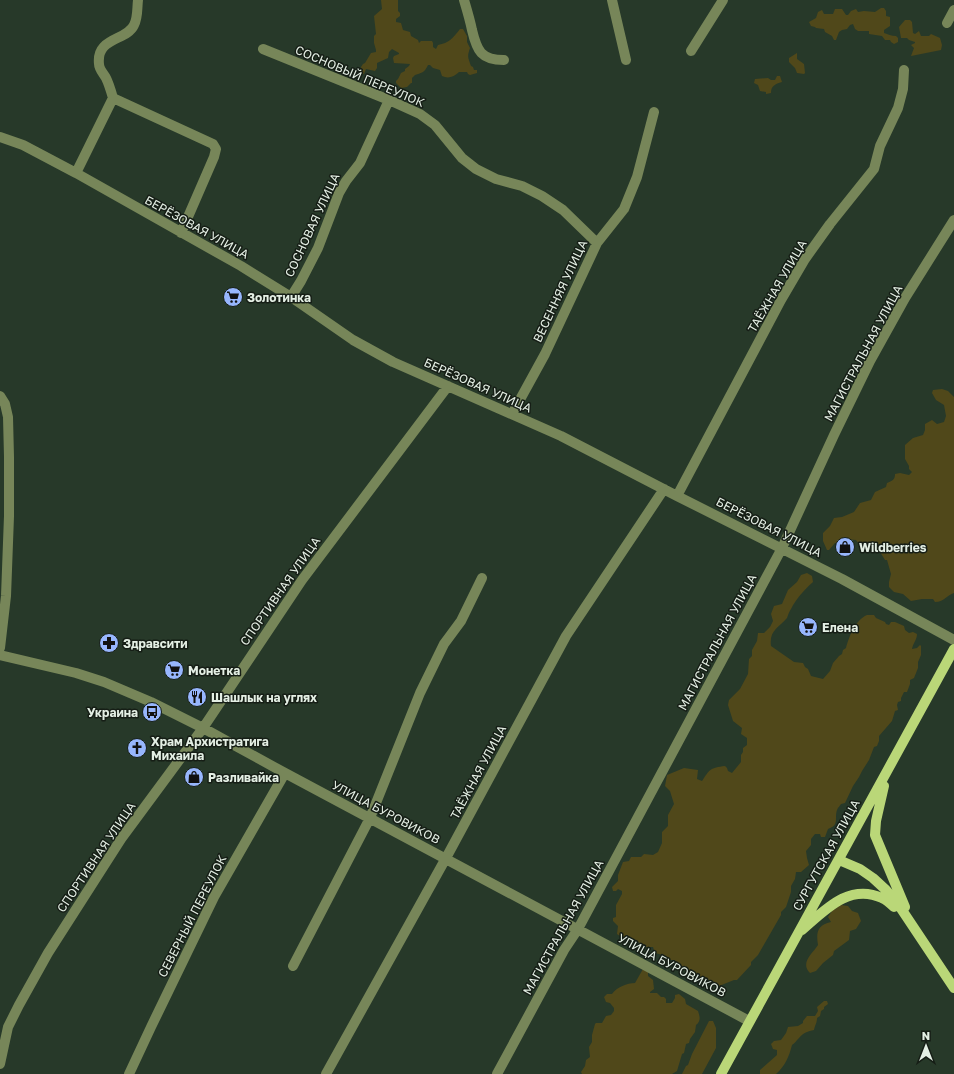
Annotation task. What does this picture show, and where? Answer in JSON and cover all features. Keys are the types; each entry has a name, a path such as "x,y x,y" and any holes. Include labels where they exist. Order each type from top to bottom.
{"main road":[{"name":"СУРГУТСКАЯ УЛИЦА","path":"721,1074 954,649"},
{"path":"887,772 876,821 875,834 910,920"},
{"path":"839,860 860,869 886,890 910,920 954,988"},
{"path":"796,935 842,898 858,894 870,894 884,898 910,920"}],"street":[{"path":"76,174 113,98 110,86 99,66 99,57 103,48 112,40 127,32 134,25 138,0"},
{"path":"464,0 476,46 486,57 494,60 504,60"},
{"path":"612,0 626,60"},
{"path":"691,51 723,0"},
{"path":"947,23 954,10"},
{"name":"СОСНОВЫЙ ПЕРЕУЛОК","path":"263,49 420,114 435,125 462,158 476,169 496,179 522,186 542,196 563,210 597,242"},
{"name":"ТАЁЖНАЯ УЛИЦА","path":"677,496 781,300 805,259 830,224 874,169 880,146 898,108 903,89 904,70"},
{"path":"113,98 213,144 216,149 214,157 181,233"},
{"name":"СОСНОВАЯ УЛИЦА","path":"291,297 318,248 339,193 360,163 389,100"},
{"name":"ВЕСЕННЯЯ УЛИЦА","path":"512,414 545,354 597,242 624,209 637,177 654,112"},
{"name":"БЕРЁЗОВАЯ УЛИЦА","path":"0,137 23,145 241,266 291,297 353,340 393,362 561,436 842,579 954,640"},
{"name":"МАГИСТРАЛЬНАЯ УЛИЦА","path":"497,1074 564,950 578,929 782,548 870,361 905,298 954,220"},
{"name":"СПОРТИВНАЯ УЛИЦА","path":"0,1064 8,1027 19,1005 48,953 121,839 203,728 302,580 448,386"},
{"path":"0,396 5,404 8,417 9,516 6,596 0,648"},
{"name":"ТАЁЖНАЯ УЛИЦА","path":"326,1074 446,858 566,636 664,489"},
{"path":"293,966 370,818 420,693 444,644 461,621 482,578"},
{"name":"УЛИЦА БУРОВИКОВ","path":"0,655 76,672 151,702 203,728 285,774 446,858 749,1021"},
{"name":"СЕВЕРНЫЙ ПЕРЕУЛОК","path":"129,1074 214,897 285,774"}],"shaded area":[{"path":"381,0 398,0 398,11 400,16 396,19 396,22 401,23 403,30 410,32 411,36 418,40 419,43 421,41 432,41 433,47 436,49 438,45 448,41 460,29 463,29 467,36 467,42 470,48 468,55 469,61 474,70 477,70 477,73 470,75 467,72 459,72 453,76 446,77 442,76 440,70 428,65 423,72 412,78 412,83 407,87 401,88 396,81 401,73 405,71 410,64 394,63 394,56 399,53 392,49 389,52 388,58 377,63 377,68 375,71 366,69 364,74 362,74 361,67 371,53 376,52 374,43 374,36 376,34 374,16 382,9"},
{"path":"881,8 884,8 886,11 886,16 890,17 890,26 884,30 884,33 896,36 898,38 898,42 894,44 890,40 885,40 882,36 869,34 869,31 858,31 855,29 853,24 847,29 839,32 836,40 834,40 832,36 825,32 824,29 811,26 809,22 816,18 818,12 822,10 824,14 833,14 835,9 842,9 846,15 848,15 851,11 856,9 858,12 875,12"},
{"path":"905,20 910,20 912,22 913,33 915,34 919,31 921,36 929,36 931,34 940,38 942,45 941,50 911,56 914,48 911,45 915,42 907,38 901,38 899,27"},
{"path":"797,53 797,59 804,64 804,74 797,73 795,68 789,62 789,58"},
{"path":"777,76 780,76 782,82 774,86 771,93 766,94 766,92 760,91 758,85 754,83 755,79 768,78 775,80"},
{"path":"942,389 948,391 954,397 954,593 938,602 935,602 933,599 911,601 903,594 894,592 889,587 891,574 887,560 885,560 880,552 872,551 867,544 859,544 856,540 845,539 839,543 835,543 829,550 827,550 823,541 823,533 830,526 834,518 842,517 854,512 860,503 871,500 875,492 886,487 887,483 893,480 895,474 900,473 909,475 912,472 909,469 905,459 905,445 913,438 923,435 925,424 932,420 937,424 944,422 946,416 944,405 936,400 932,393 933,390"},
{"path":"807,573 812,576 813,582 803,591 793,605 787,618 773,633 771,637 771,646 794,662 803,663 811,676 823,679 830,671 833,663 846,648 856,625 863,617 867,615 874,615 876,618 889,625 891,622 895,622 904,626 905,630 909,633 913,632 917,634 912,649 917,648 920,645 921,655 914,678 910,680 907,692 904,692 901,701 898,702 898,710 895,711 892,721 879,736 877,746 874,747 869,760 853,786 845,803 841,804 837,809 836,821 834,825 828,829 825,837 821,837 820,834 815,834 811,839 811,845 806,851 809,865 801,872 796,872 786,907 781,912 781,915 758,955 737,980 719,986 712,981 686,969 674,960 655,953 653,947 646,947 632,938 623,938 617,934 618,926 613,921 613,918 616,917 616,905 622,891 618,889 613,891 612,887 618,881 618,875 623,862 629,861 631,857 641,857 644,854 653,855 658,852 662,843 662,832 668,826 668,815 674,804 670,791 665,786 667,775 684,768 698,770 697,779 702,781 713,768 725,766 728,771 732,773 741,762 743,748 747,745 747,738 741,734 742,728 733,721 728,705 729,700 740,689 748,674 749,659 752,656 752,650 757,641 758,633 764,633 770,627 773,621 771,614 774,606 782,604 788,590 797,582 801,575"},
{"path":"841,905 848,906 852,911 858,913 861,921 856,929 850,931 849,940 834,951 833,955 816,971 810,973 806,966 810,955 818,945 818,930 826,923 831,922 828,917 832,911"},
{"path":"643,969 648,971 648,976 653,980 654,989 650,993 657,993 661,997 664,997 666,999 666,1003 672,1003 675,995 679,994 685,999 686,1004 698,1011 700,1017 696,1025 695,1032 689,1043 686,1044 677,1071 672,1074 582,1074 581,1072 585,1066 586,1060 590,1057 589,1047 592,1042 595,1024 602,1023 606,1016 611,1015 614,1011 614,1008 610,1003 606,1002 604,997 607,994 612,994 622,986 635,983"},
{"path":"824,1001 827,1001 828,1004 824,1007 820,1016 817,1018 814,1030 801,1036 792,1045 790,1053 782,1068 776,1074 760,1074 760,1070 777,1055 777,1050 773,1049 771,1044 774,1041 781,1040 788,1027 798,1026 803,1023 807,1016 815,1016 818,1011 817,1007"},
{"path":"709,1021 713,1021 716,1028 716,1048 702,1074 682,1074 688,1065"}],"place":[{"name":"Золотинка","path":"233,297"},
{"name":"Wildberries","path":"845,547"},
{"name":"Елена","path":"808,627"},
{"name":"Здравсити","path":"109,643"},
{"name":"Монетка","path":"174,670"},
{"name":"Шашлык на углях","path":"197,697"},
{"name":"Украина","path":"152,712"},
{"name":"Храм Архистратига Михаила","path":"137,748"},
{"name":"Разливайка","path":"194,777"}]}
